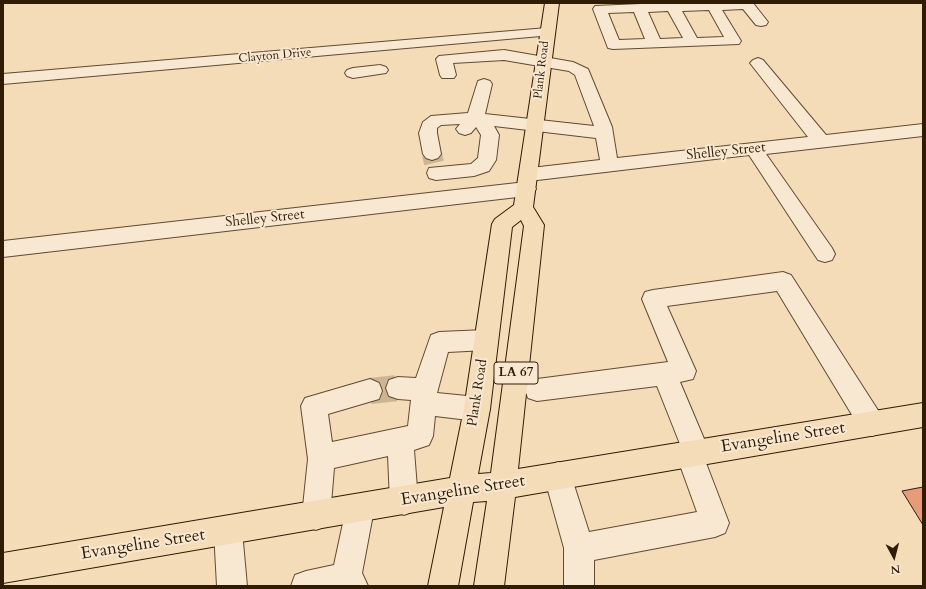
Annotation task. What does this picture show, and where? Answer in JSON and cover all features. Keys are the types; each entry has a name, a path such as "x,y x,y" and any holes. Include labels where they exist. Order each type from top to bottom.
{"main road":[{"name":"Plank Road","path":"443,586 460,490 477,409 502,224 526,191 552,3"},
{"name":"LA 67","path":"490,586 534,225 526,191"},
{"name":"Evangeline Street","path":"3,568 360,509 460,490 503,485 923,415"}],"street":[{"path":"713,6 734,41 613,45 600,9 672,5 713,6 747,4 761,22"},
{"path":"672,5 692,42"},
{"path":"639,8 654,43"},
{"name":"Clayton Drive","path":"3,79 547,32"},
{"path":"488,37 494,56"},
{"path":"363,48 366,71"},
{"path":"448,75 444,59 504,55 573,66 582,72 603,127 607,156 611,165"},
{"path":"758,63 821,141"},
{"path":"441,199 428,133 466,129 475,118 484,84"},
{"path":"475,118 604,134"},
{"path":"434,164 474,170 482,166 487,160 490,135 486,126 475,118"},
{"name":"Shelley Street","path":"3,249 441,199 526,191 611,165 923,130"},
{"path":"754,149 826,254"},
{"path":"537,390 684,370 652,299 784,282 872,424"},
{"path":"321,459 344,452 420,436 424,397 439,342 486,340"},
{"path":"579,548 716,523 664,373"},
{"path":"398,388 424,397 477,409"},
{"path":"316,516 321,459 314,406 370,390"},
{"path":"400,440 404,501"},
{"path":"558,476 579,548 579,586"},
{"path":"306,586 349,582 360,509"},
{"path":"228,531 232,586"}],"building":[{"path":"923,487 923,525 902,491"}],"tunnel":[{"path":"432,154 434,163"},
{"path":"370,391 398,388"}]}
